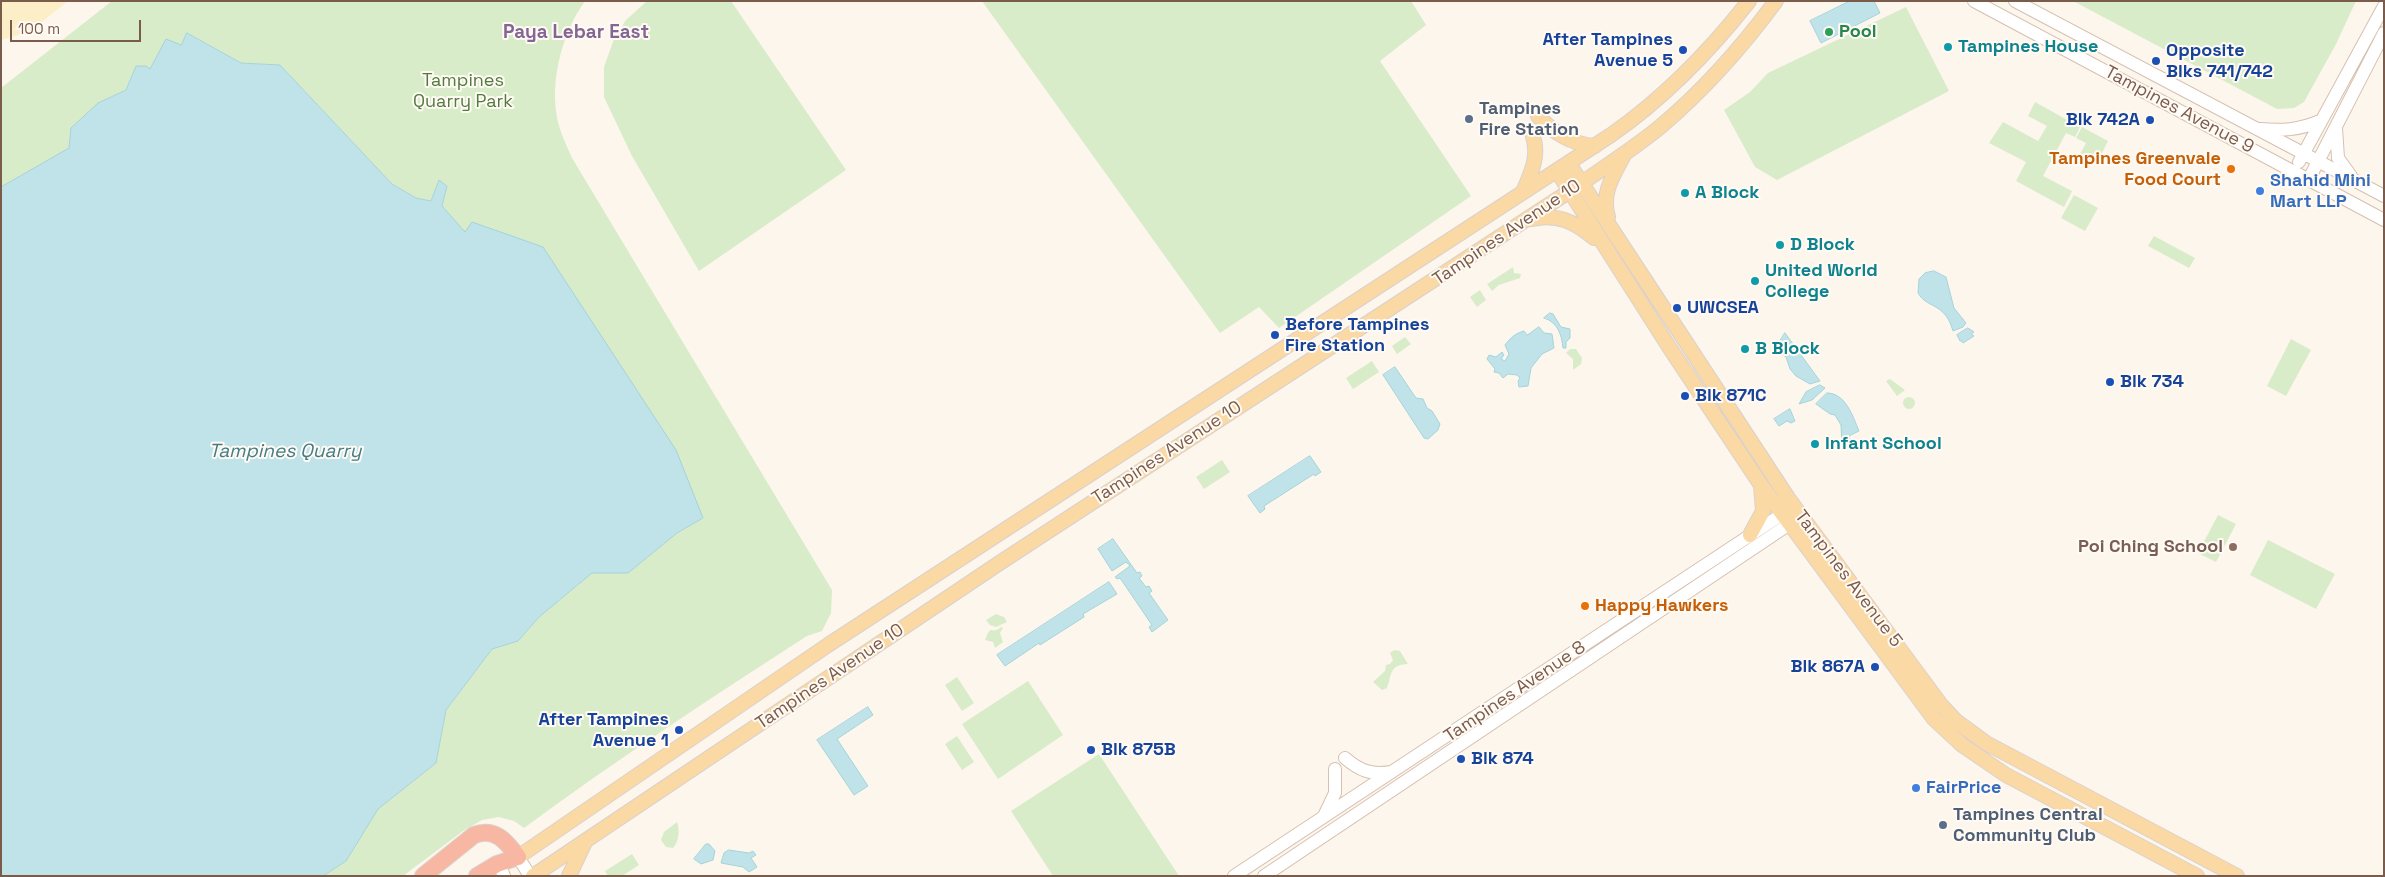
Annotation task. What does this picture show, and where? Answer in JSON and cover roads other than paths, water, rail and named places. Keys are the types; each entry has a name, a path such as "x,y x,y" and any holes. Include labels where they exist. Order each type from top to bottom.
{"highway":[{"path":"423,876 474,835 483,832 499,836 518,857"},
{"path":"500,874 518,857"},
{"path":"477,876 497,864 518,857"}],"main road":[{"name":"Tampines Avenue 10","path":"518,857 828,645 1557,172 1644,112 1679,81 1749,1"},
{"name":"Tampines Avenue 10","path":"531,876 1078,512 1583,183 1659,127 1719,71 1756,29 1776,1"},
{"path":"1538,116 1558,134 1578,143 1595,146"},
{"path":"1522,193 1534,164 1536,146 1532,133"},
{"path":"1610,224 1605,198 1609,184 1626,152"},
{"name":"Tampines Avenue 5","path":"1569,164 1610,224 1726,406 1792,515 1934,719 1962,745 2006,775 2196,876"},
{"name":"Tampines Avenue 5","path":"1557,172 1761,485 1792,515 1941,705 1972,734 2004,754 2237,876"},
{"path":"1530,219 1545,216 1567,220 1581,227 1604,246"},
{"path":"1750,535 1763,511 1761,485"},
{"path":"570,876 586,841"}],"street":[{"name":"Tampines Avenue 9","path":"1974,1 2294,170 2384,220"},
{"name":"Tampines Avenue 9","path":"2015,1 2384,196"},
{"path":"2294,170 2384,6"},
{"path":"2309,179 2384,33"},
{"path":"2253,128 2285,131 2305,128 2320,121"},
{"path":"2336,124 2338,158 2342,166 2356,182"},
{"name":"Tampines Avenue 8","path":"1234,876 1395,772 1750,535 1792,515"},
{"name":"Tampines Avenue 8","path":"1264,876 1792,515"},
{"path":"1345,758 1357,768 1366,772 1395,772"},
{"path":"1321,820 1334,800 1335,769"},
{"path":"518,857 531,876"}],"water":[{"name":"Pool","path":"1850,1 1874,1 1880,13 1821,43 1810,21"},
{"name":"Tampines Quarry","path":"187,33 241,63 280,65 392,184 416,198 431,201 439,180 447,186 442,206 465,232 472,222 543,247 676,450 703,518 677,533 628,573 592,573 539,617 518,641 492,649 446,710 436,763 378,809 346,861 323,876 1,876 1,187 69,148 71,128 98,103 126,90 136,66 146,66 150,69 166,39 181,45"},
{"path":"1934,271 1946,277 1954,308 1966,323 1963,327 1953,331 1950,322 1941,310 1926,302 1918,293 1919,279 1925,273"},
{"path":"1550,313 1553,314 1561,327 1570,329 1570,338 1566,342 1566,348 1563,348 1562,339 1556,326 1544,318"},
{"path":"1539,327 1544,333 1552,334 1554,348 1542,354 1531,368 1528,386 1519,387 1518,381 1520,378 1517,375 1508,374 1503,378 1499,373 1494,372 1495,369 1487,359 1489,355 1496,357 1502,352 1504,355 1501,359 1505,361 1509,354 1505,345 1513,336 1524,331 1527,335"},
{"path":"1968,328 1974,332 1971,334 1974,336 1963,343 1957,335"},
{"path":"1785,333 1820,381 1810,384 1796,376 1790,369 1786,357 1775,349"},
{"path":"1395,367 1416,398 1423,399 1427,408 1432,411 1440,424 1438,430 1428,439 1424,438 1383,375"},
{"path":"1820,385 1825,388 1812,400 1799,404 1806,392"},
{"path":"1827,393 1834,394 1844,401 1859,431 1849,436 1851,441 1842,447 1841,425 1835,415 1830,414 1816,404"},
{"path":"1790,409 1795,421 1791,423 1787,421 1779,426 1774,419"},
{"path":"1310,456 1321,472 1315,476 1314,474 1264,506 1265,509 1260,513 1248,496"},
{"path":"1113,539 1137,573 1140,572 1142,576 1139,578 1146,587 1149,586 1152,591 1149,593 1168,620 1152,632 1149,627 1152,625 1120,578 1117,579 1115,577 1130,566 1126,562 1112,571 1098,549"},
{"path":"1109,582 1117,594 1083,614 1084,617 1040,645 1039,643 1005,666 997,655"},
{"path":"868,707 873,715 837,739 868,786 854,795 817,740"},
{"path":"706,844 709,844 715,851 713,860 701,864 694,859"},
{"path":"729,850 749,853 753,851 756,855 751,858 757,867 749,872 743,867 721,863 724,853"}],"place":[{"name":"Pool","path":"1829,32"},
{"name":"Tampines House","path":"1948,47"},
{"name":"After Tampines Avenue 5","path":"1683,50"},
{"name":"Opposite Blks 741/742","path":"2156,61"},
{"name":"Tampines Fire Station","path":"1469,119"},
{"name":"Blk 742A","path":"2150,120"},
{"name":"Tampines Greenvale Food Court","path":"2231,169"},
{"name":"Shahid Mini Mart LLP","path":"2260,191"},
{"name":"A Block","path":"1685,193"},
{"name":"D Block","path":"1780,245"},
{"name":"United World College","path":"1755,281"},
{"name":"UWCSEA","path":"1677,308"},
{"name":"Before Tampines Fire Station","path":"1275,335"},
{"name":"B Block","path":"1745,349"},
{"name":"Blk 734","path":"2110,382"},
{"name":"Blk 871C","path":"1685,396"},
{"name":"Infant School","path":"1815,444"},
{"name":"Poi Ching School","path":"2233,547"},
{"name":"Happy Hawkers","path":"1585,606"},
{"name":"Blk 867A","path":"1875,667"},
{"name":"After Tampines Avenue 1","path":"679,730"},
{"name":"Blk 875B","path":"1091,750"},
{"name":"Blk 874","path":"1461,759"},
{"name":"FairPrice","path":"1916,788"},
{"name":"Tampines Central Community Club","path":"1943,825"}],"district":[{"name":"Paya Lebar East","path":"576,33"}],"park label":[{"name":"Tampines Quarry Park","path":"463,91"}]}
